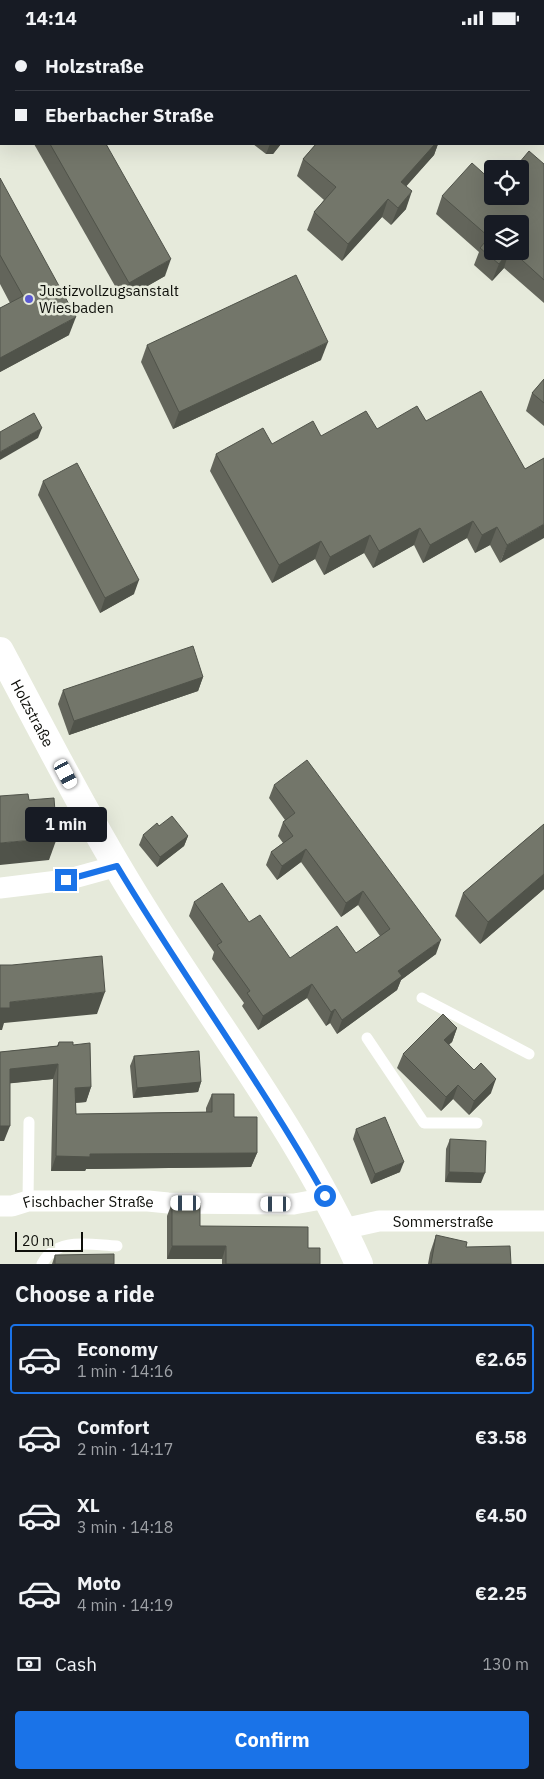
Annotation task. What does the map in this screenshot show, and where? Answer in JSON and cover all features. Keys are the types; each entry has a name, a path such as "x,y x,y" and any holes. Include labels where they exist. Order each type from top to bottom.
{"street":[{"name":"Holzstraße","path":"4,665 117,866 272,1105 325,1196 359,1264"},
{"path":"0,888 66,880 117,866"},
{"name":"Fischbacher Straße","path":"0,1206 12,1206 28,1201 294,1204 316,1200 325,1196"},
{"name":"Sommerstraße","path":"343,1229 379,1221 544,1221"}],"lane":[{"path":"422,998 529,1054"},
{"path":"367,1038 424,1123 477,1123"},
{"path":"28,1122 28,1201"},
{"path":"42,1264 48,1255 64,1245 117,1246"}],"building":[{"path":"51,145 107,145 171,259 129,283"},
{"path":"315,145 434,145 401,182 412,191 398,208 388,199 348,244 314,212 336,187 303,159"},
{"path":"529,151 544,164 544,280 522,260 529,260 529,215 484,215 484,233 442,196 472,163 484,174 484,205 529,205 529,160 522,160"},
{"name":"Justizvollzugsanstalt Wiesbaden","path":"0,178 76,317 0,358 0,308 23,296 0,255"},
{"path":"484,243 484,251 480,248"},
{"path":"494,260 502,260 499,264"},
{"path":"296,275 328,342 179,412 147,345"},
{"path":"544,379 544,403 532,393"},
{"path":"481,391 525,469 544,458 544,524 507,545 497,527 482,535 473,521 430,545 420,528 379,551 370,535 330,557 321,541 279,565 216,454 263,428 272,444 313,421 321,436 366,411 377,429 417,406 426,421"},
{"path":"34,413 42,428 0,452 0,432"},
{"path":"77,463 139,580 105,598 43,481"},
{"path":"193,646 203,677 74,721 63,690"},
{"path":"307,760 441,940 398,971 402,976 342,1020 335,1009 331,1012 312,984 263,1016 247,993 250,991 217,945 222,942 194,902 222,883 249,922 260,915 290,958 337,926 356,953 390,929 363,891 346,903 306,849 282,866 271,852 293,836 283,822 295,813 274,785"},
{"path":"28,794 29,800 54,798 57,838 0,843 0,796"},
{"path":"172,816 188,836 160,857 143,835 157,823 159,826"},
{"path":"544,824 544,874 488,922 463,893"},
{"path":"102,956 105,992 10,1002 10,1008 0,1008 0,965"},
{"path":"443,1014 457,1028 444,1040 474,1070 481,1063 496,1079 474,1101 458,1085 446,1097 403,1054"},
{"path":"59,1042 73,1042 73,1045 90,1043 91,1087 75,1088 76,1114 212,1112 212,1094 234,1094 234,1117 257,1117 257,1153 90,1154 90,1157 56,1156 58,1064 10,1069 10,1126 0,1126 0,1052 58,1046"},
{"path":"199,1051 201,1082 137,1088 134,1056"},
{"path":"385,1117 404,1162 375,1174 356,1129"},
{"path":"450,1139 486,1141 485,1173 449,1172"},
{"path":"172,1203 200,1203 200,1226 308,1227 308,1248 320,1248 320,1264 226,1264 226,1246 172,1246"},
{"path":"436,1235 467,1242 466,1247 510,1246 511,1264 431,1264"},
{"path":"114,1254 114,1264 55,1264 55,1255"}],"place":[{"name":"Justizvollzugsanstalt Wiesbaden","path":"29,299"}],"route":[{"path":"66,880 117,866 272,1105 325,1196"}]}
